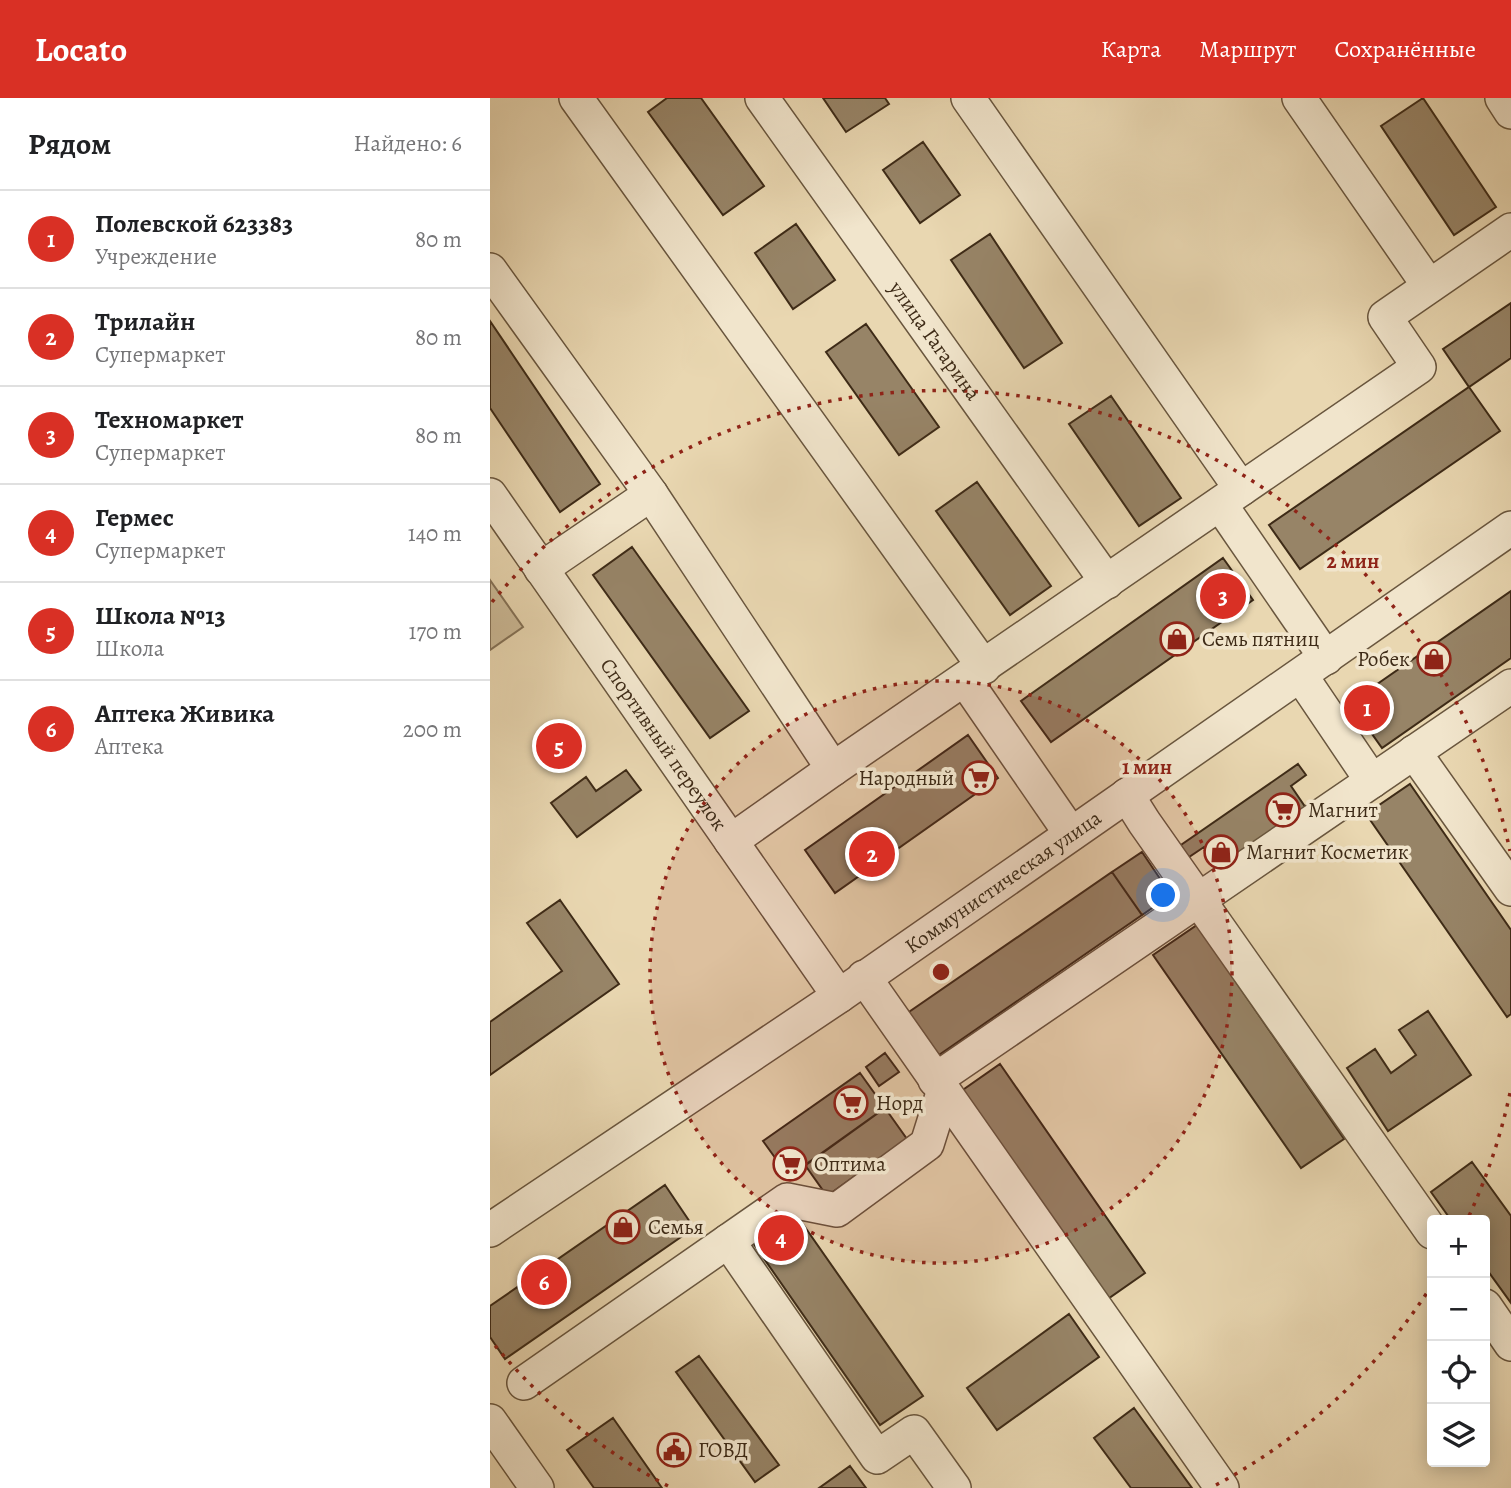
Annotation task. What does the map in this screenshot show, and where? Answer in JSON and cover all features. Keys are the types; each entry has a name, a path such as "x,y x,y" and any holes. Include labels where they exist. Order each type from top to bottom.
{"street":[{"path":"576,98 974,674 1072,834"},
{"name":"улица Гагарина","path":"762,98 1107,582"},
{"path":"968,98 1231,496 1313,667 1372,781"},
{"path":"1299,98 1429,286"},
{"path":"1502,98 1511,112"},
{"path":"731,841 1419,367 1385,317 1511,230"},
{"path":"490,271 651,494 833,769"},
{"path":"541,569 651,494"},
{"name":"Спортивный переулок","path":"490,495 731,841 939,1087 1222,1488"},
{"name":"Коммунистическая улица","path":"490,1230 851,986 1511,528"},
{"path":"524,1383 788,1200 837,1210 927,1144 939,1087 1199,900 1511,685"},
{"path":"1413,752 1511,889"},
{"path":"1127,795 1427,1225"},
{"path":"728,1241 877,1457 914,1432 954,1488"},
{"path":"1490,1313 1511,1344"},
{"path":"490,1421 537,1488"}],"shaded area":[{"path":"490,580 523,627 490,650"}],"building":[{"path":"667,98 701,98 764,186 723,215 648,112"},
{"path":"823,98 885,98 889,104 846,132"},
{"path":"1423,98 1496,207 1454,235 1381,126"},
{"path":"923,142 960,195 920,223 883,170"},
{"path":"796,224 835,280 793,309 755,253"},
{"path":"990,234 1062,343 1024,368 951,260"},
{"path":"1511,303 1511,358 1469,387 1443,349"},
{"path":"490,321 600,484 560,512 490,408"},
{"path":"866,324 939,427 899,455 826,352"},
{"path":"1469,387 1500,431 1300,569 1269,525"},
{"path":"1111,396 1181,498 1139,526 1069,424"},
{"path":"977,482 1051,586 1010,615 936,511"},
{"path":"632,547 749,711 710,738 593,575"},
{"path":"1223,558 1253,600 1051,742 1021,701"},
{"path":"1511,591 1511,658 1382,748 1350,703"},
{"path":"968,735 998,778 835,893 805,850"},
{"path":"1298,764 1306,775 1291,786 1308,811 1221,871 1204,847 1186,859 1178,847"},
{"path":"626,770 641,790 577,837 551,803 586,777 596,791"},
{"path":"1410,784 1511,930 1511,1014 1507,1017 1366,814"},
{"path":"1142,852 1171,895 1142,915 1112,872"},
{"path":"1112,872 1142,915 936,1057 906,1014"},
{"path":"560,900 619,984 490,1075 490,1022 562,971 527,923"},
{"path":"1197,925 1344,1139 1301,1168 1153,955"},
{"path":"1428,1011 1471,1075 1388,1131 1347,1068 1375,1049 1391,1073 1416,1055 1399,1030"},
{"path":"885,1053 899,1072 879,1086 866,1067"},
{"path":"1000,1064 1145,1273 1102,1303 957,1094"},
{"path":"860,1073 885,1108 789,1177 763,1141"},
{"path":"885,1108 907,1139 827,1196 805,1165"},
{"path":"1472,1162 1511,1216 1511,1303 1490,1274 1490,1215 1447,1215 1431,1192"},
{"path":"665,1185 694,1228 505,1359 490,1337 490,1306"},
{"path":"793,1210 923,1396 880,1425 751,1240"},
{"path":"1069,1314 1099,1357 997,1430 967,1388"},
{"path":"699,1356 779,1465 755,1482 676,1372"},
{"path":"1134,1408 1192,1488 1131,1488 1094,1438"},
{"path":"613,1418 662,1488 594,1488 567,1450"},
{"path":"850,1466 866,1488 819,1488"}],"place":[{"name":"Техномаркет","path":"1223,596"},
{"name":"Семь пятниц","path":"1177,639"},
{"name":"Робек","path":"1434,659"},
{"name":"Полевской 623383","path":"1367,708"},
{"name":"Школа №13","path":"559,746"},
{"name":"Народный","path":"979,778"},
{"name":"Магнит","path":"1283,810"},
{"name":"Магнит Косметик","path":"1221,852"},
{"name":"Трилайн","path":"872,854"},
{"name":"Норд","path":"851,1103"},
{"name":"Оптима","path":"790,1164"},
{"name":"Семья","path":"623,1227"},
{"name":"Гермес","path":"781,1238"},
{"name":"Аптека Живика","path":"544,1282"},
{"name":"ГОВД","path":"674,1450"}]}
